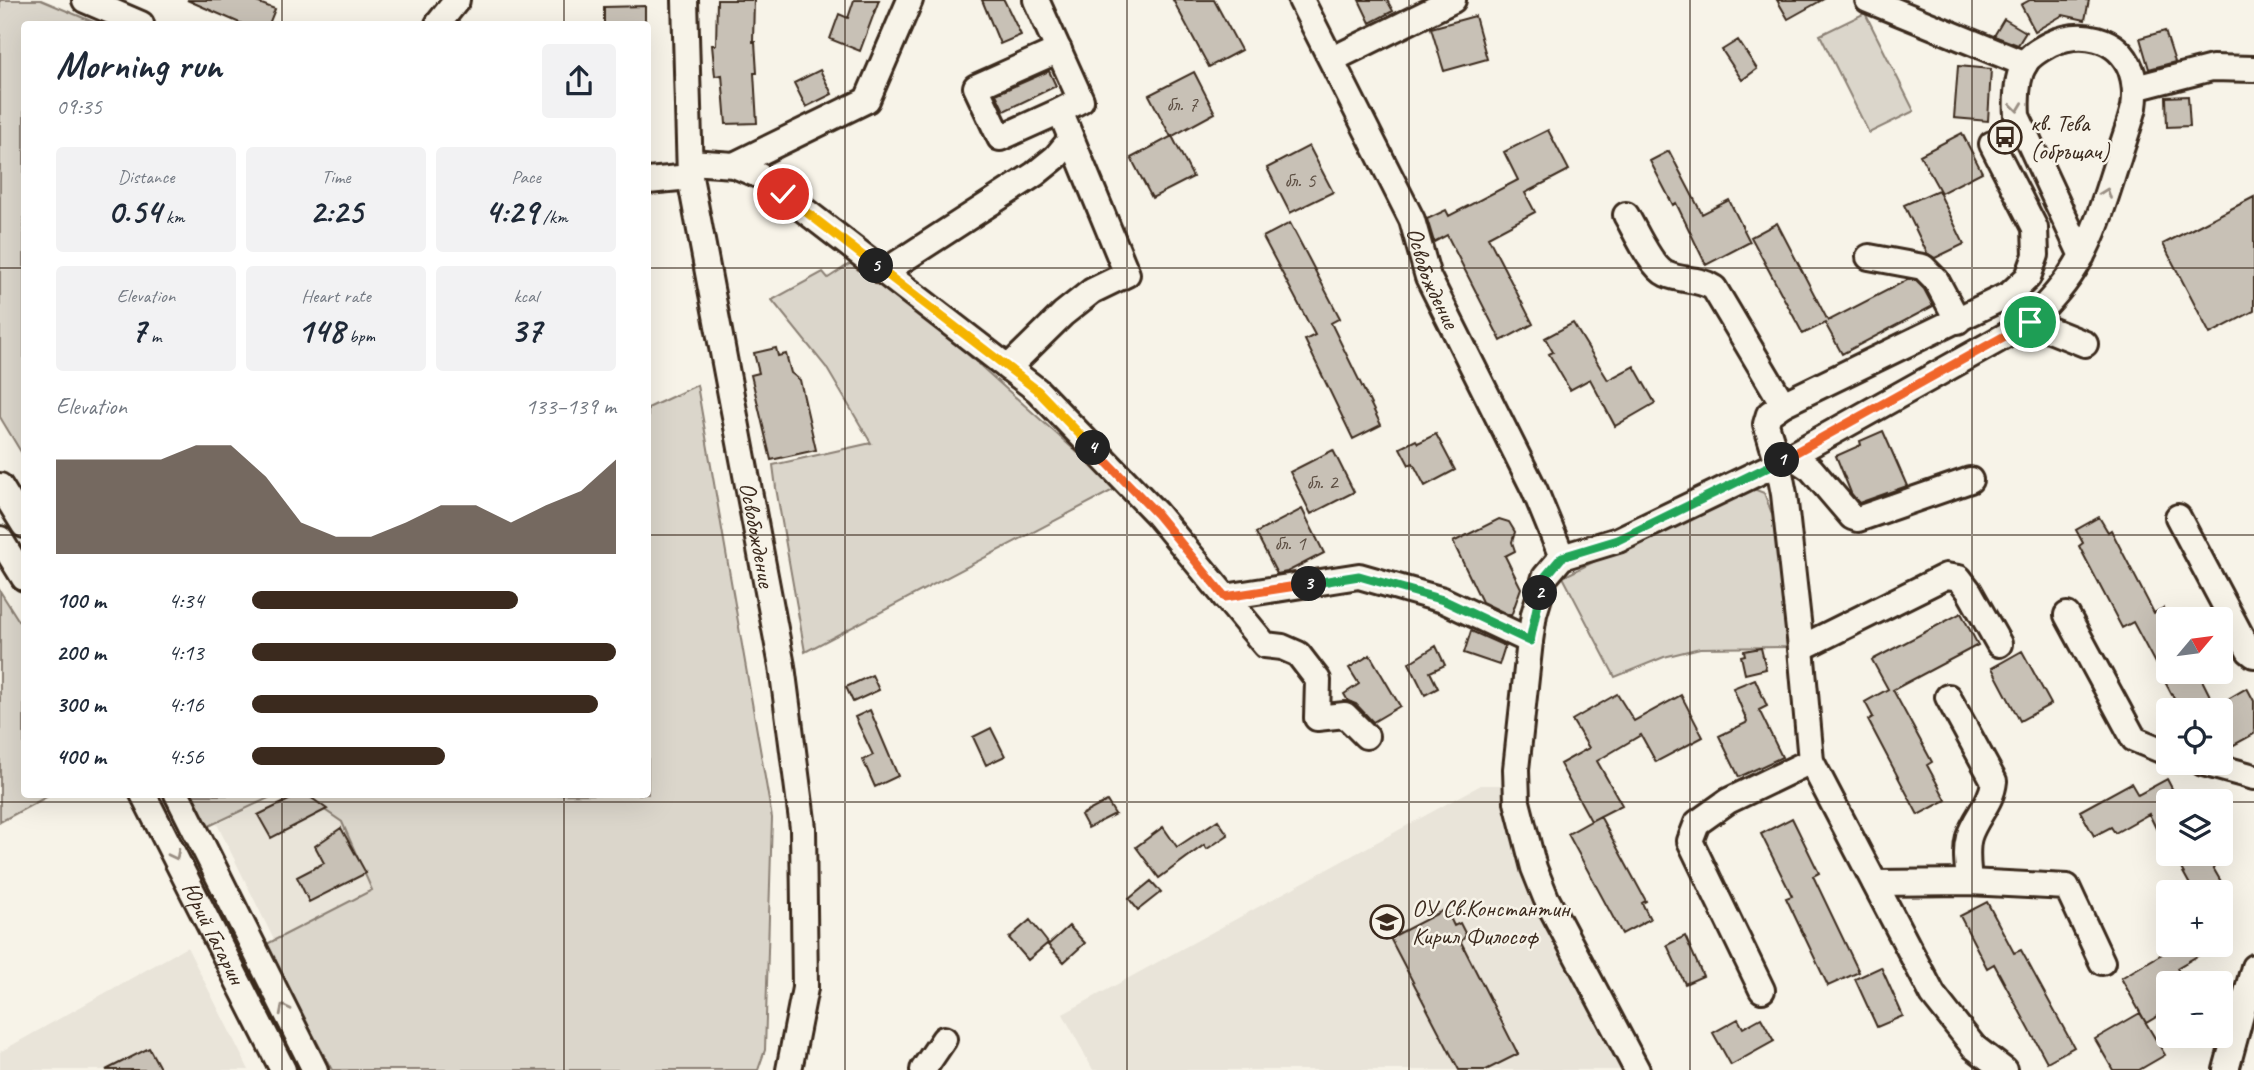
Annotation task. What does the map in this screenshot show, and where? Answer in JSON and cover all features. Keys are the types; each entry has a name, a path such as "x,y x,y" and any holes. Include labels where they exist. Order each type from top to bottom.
{"street":[{"path":"85,0 134,21"},
{"path":"440,21 457,0"},
{"name":"Освобождение","path":"685,0 690,169 782,666 803,828 806,988 789,1070"},
{"path":"651,180 690,169 734,165 867,100 910,0"},
{"path":"1036,0 1059,50 1082,100 1000,138 976,87 1059,50"},
{"name":"Освобождение","path":"1301,0 1412,220 1428,277 1535,491 1562,557"},
{"path":"1333,59 1453,0"},
{"path":"1868,0 2025,64"},
{"path":"1637,1070 1546,898 1534,868 1517,802 1517,769 1530,641 1534,614 1545,577 1562,557 1618,540 1784,459 2030,322 2056,295 2082,256 2107,193 2134,106 2135,88 2131,69 2120,53 2108,43 2091,37 2074,36 2038,50 2025,64 2016,95 2017,116 2082,256"},
{"path":"2135,88 2212,68 2254,69"},
{"path":"1008,368 1063,314 1092,291 1127,274 1060,111"},
{"path":"884,272 1035,174 1056,157 1071,139"},
{"path":"1992,144 2035,228 2036,255 2028,277 2010,294 1958,321 1783,404 1769,414 1766,424 1784,459 1784,494 1811,761 1933,995 1973,1048 2004,1070"},
{"path":"734,165 761,176 1037,390 1156,513 1265,645 1282,647 1298,654 1318,680 1317,718 1345,715 1366,736"},
{"path":"1626,215 1657,267 1667,275 1702,281 1714,288 1783,404"},
{"path":"1869,257 1923,267 1936,281 1958,321"},
{"path":"2030,322 2085,344"},
{"path":"1784,459 1811,469 1852,517 1858,519 1970,480"},
{"path":"0,486 21,519"},
{"path":"2178,517 2249,651 2254,655"},
{"path":"0,539 21,573"},
{"path":"1225,597 1359,576 1443,600 1530,641"},
{"path":"1801,648 1947,576 1959,578 1969,591 1999,644"},
{"path":"2067,615 2134,739 2156,748"},
{"path":"1948,697 1994,781 1993,794 1970,835 1967,851 1969,882"},
{"path":"1762,990 1690,841 1697,823 1728,802 1811,761"},
{"path":"2233,771 2254,777"},
{"name":"Юрий Гагарин","path":"145,798 283,1070"},
{"name":"Юрий Гагарин","path":"179,798 315,1070"},
{"path":"1875,883 1969,882 2067,887 2102,962"},
{"path":"2227,1070 2254,967"},
{"path":"923,1070 943,1039"}],"shaded area":[{"path":"0,0 41,0 91,21 21,21 21,452 0,417"},
{"path":"1865,13 1914,111 1869,133 1820,35"},
{"path":"851,263 955,343 1117,488 805,652 773,465 871,443 826,367 772,300 823,272 828,278"},
{"path":"697,385 772,818 765,1050 758,1070 332,1070 265,945 372,890 342,822 307,798 651,798 651,407"},
{"path":"1746,486 1764,493 1776,524 1789,647 1700,648 1664,657 1615,677 1563,577"},
{"path":"0,591 21,624 21,798 44,798 0,822"},
{"name":"ОУ Св.Константин Кирил Философ","path":"1481,785 1501,785 1518,866 1532,900 1622,1070 1093,1070 1063,1014"},
{"path":"193,798 269,798 207,827"},
{"path":"272,798 321,798 351,818 382,887 275,942 217,824"},
{"path":"187,947 249,1070 0,1070 0,1052"}],"building":[{"path":"187,0 251,0 275,9 270,21 235,21"},
{"path":"717,0 754,0 757,123 726,124 722,75 715,76 712,45 716,45"},
{"path":"854,0 879,0 860,51 830,39 839,14 848,18"},
{"path":"982,0 1004,0 1021,35 1000,44"},
{"path":"1173,0 1214,0 1241,50 1209,67"},
{"path":"1359,0 1387,0 1393,11 1370,23"},
{"path":"1777,0 1822,0 1788,19"},
{"path":"2030,0 2089,0 2085,20 2063,15 2035,31 2021,5"},
{"path":"645,6 645,21 604,21 604,7"},
{"path":"1475,16 1487,59 1444,71 1431,28"},
{"path":"2004,19 2026,32 2018,45 1994,36"},
{"path":"2165,31 2175,62 2149,69 2140,38"},
{"path":"1738,40 1757,69 1742,80 1722,50"},
{"path":"1958,66 1991,69 1988,121 1954,118"},
{"path":"820,70 832,94 806,107 794,83"},
{"path":"1049,71 1056,86 1004,111 996,94"},
{"path":"1194,72 1215,113 1171,137 1149,95"},
{"path":"2188,96 2190,126 2167,127 2166,97"},
{"path":"1548,130 1569,170 1525,193 1535,212 1488,237 1533,324 1501,341 1447,235 1434,242 1427,219 1446,210 1449,216 1518,180 1504,152"},
{"path":"1962,133 1982,172 1941,193 1920,155"},
{"path":"1172,136 1193,177 1152,198 1131,158"},
{"path":"1309,146 1333,192 1290,213 1267,168"},
{"path":"1669,151 1702,214 1729,200 1750,242 1706,265 1676,203 1673,205 1650,161"},
{"path":"1938,190 1964,244 1935,258 1927,253 1904,205"},
{"path":"2254,197 2254,311 2210,334 2163,244"},
{"path":"1290,223 1340,318 1331,323 1381,425 1353,439 1305,340 1315,335 1263,237"},
{"path":"1777,223 1828,321 1909,279 1916,281 1924,289 1933,306 1842,354 1825,323 1803,334 1751,237"},
{"path":"1573,323 1608,380 1634,366 1655,403 1615,426 1590,379 1570,390 1549,354 1553,352 1545,338"},
{"path":"776,348 778,356 786,354 791,373 800,380 816,450 771,460 751,375 759,373 754,353"},
{"path":"1883,431 1907,486 1859,503 1851,493 1836,456"},
{"path":"1436,434 1455,470 1425,486 1413,463 1409,465 1400,448"},
{"path":"1333,450 1354,492 1311,514 1290,472"},
{"path":"1302,509 1324,553 1287,572 1277,574 1256,533"},
{"path":"2099,517 2108,532 2111,530 2154,613 2156,612 2156,665 2133,622 2122,628 2079,546 2083,543 2076,530"},
{"path":"1499,519 1509,522 1515,532 1512,542 1515,551 1505,556 1521,588 1511,616 1482,602 1453,542"},
{"path":"1961,613 1978,645 1893,690 1932,762 1927,765 1946,800 1918,815 1868,720 1873,717 1865,702 1888,689 1872,660"},
{"path":"1471,631 1505,646 1499,665 1464,653"},
{"path":"1436,646 1445,665 1430,672 1438,688 1425,695 1409,663"},
{"path":"1761,648 1766,669 1745,674 1741,656 1745,655 1744,651"},
{"path":"2022,651 2051,704 2020,721 1992,668"},
{"path":"1370,655 1400,706 1373,722 1356,704 1348,701 1344,694 1359,684 1349,668"},
{"path":"872,675 879,690 853,702 846,687"},
{"path":"1755,679 1767,706 1759,710 1782,757 1739,777 1719,736 1746,723 1733,688"},
{"path":"2166,684 2204,684 2211,698 2174,698"},
{"path":"2247,688 2254,701 2254,734 2233,745 2233,698 2230,698"},
{"path":"1617,694 1634,721 1681,695 1703,737 1656,762 1641,735 1597,761 1622,805 1591,821 1560,764 1589,748 1572,720"},
{"path":"870,710 898,776 875,787 863,760 873,755 855,717"},
{"path":"991,728 1005,756 986,765 973,737"},
{"path":"2167,779 2172,789 2156,789 2156,828 2149,814 2115,833 2111,827 2094,836 2080,811 2131,783 2138,795"},
{"path":"293,798 312,798 327,809 271,838 258,815"},
{"path":"1107,801 1115,814 1088,828 1081,815"},
{"path":"1600,816 1646,901 1642,903 1650,919 1622,934 1568,834"},
{"path":"1792,818 1819,873 1813,876 1859,972 1828,986 1786,898 1792,896 1761,834"},
{"path":"1218,820 1228,835 1207,849 1204,845 1159,878 1136,847 1163,827 1177,847"},
{"path":"341,828 366,873 309,902 297,877 324,863 315,846"},
{"path":"2180,866 2212,866 2220,880 2187,880"},
{"path":"1151,881 1161,892 1138,910 1129,899"},
{"path":"1987,902 2014,953 2021,950 2074,1047 2047,1062 1994,964 1987,968 1960,916"},
{"path":"1446,909 1454,926 1460,923 1466,935 1461,942 1518,1054 1486,1070 1459,1070 1390,938"},
{"path":"1030,920 1048,943 1028,960 1009,938"},
{"path":"1069,926 1085,943 1064,962 1048,945"},
{"path":"1685,936 1703,976 1685,984 1667,945"},
{"path":"2157,957 2196,957 2177,968 2178,971 2156,971 2156,1017 2146,1023 2121,978"},
{"path":"1881,967 1903,1016 1877,1027 1855,979"},
{"path":"2140,1013 2156,1040 2156,1048 2161,1048 2165,1055 2139,1070 2113,1070 2095,1039"},
{"path":"1761,1018 1774,1041 1731,1065 1713,1033 1738,1019 1743,1028"},
{"path":"149,1048 161,1070 106,1070"}],"place":[{"name":"кв. Тева (обръщач)","path":"2005,137"},
{"name":"ОУ Св.Константин Кирил Философ","path":"1387,922"}],"route":[{"path":"783,194 1037,390 1156,513 1225,597 1359,576 1443,600 1530,641 1534,614 1545,577 1562,557 1618,540 1778,463 2030,322"}]}
